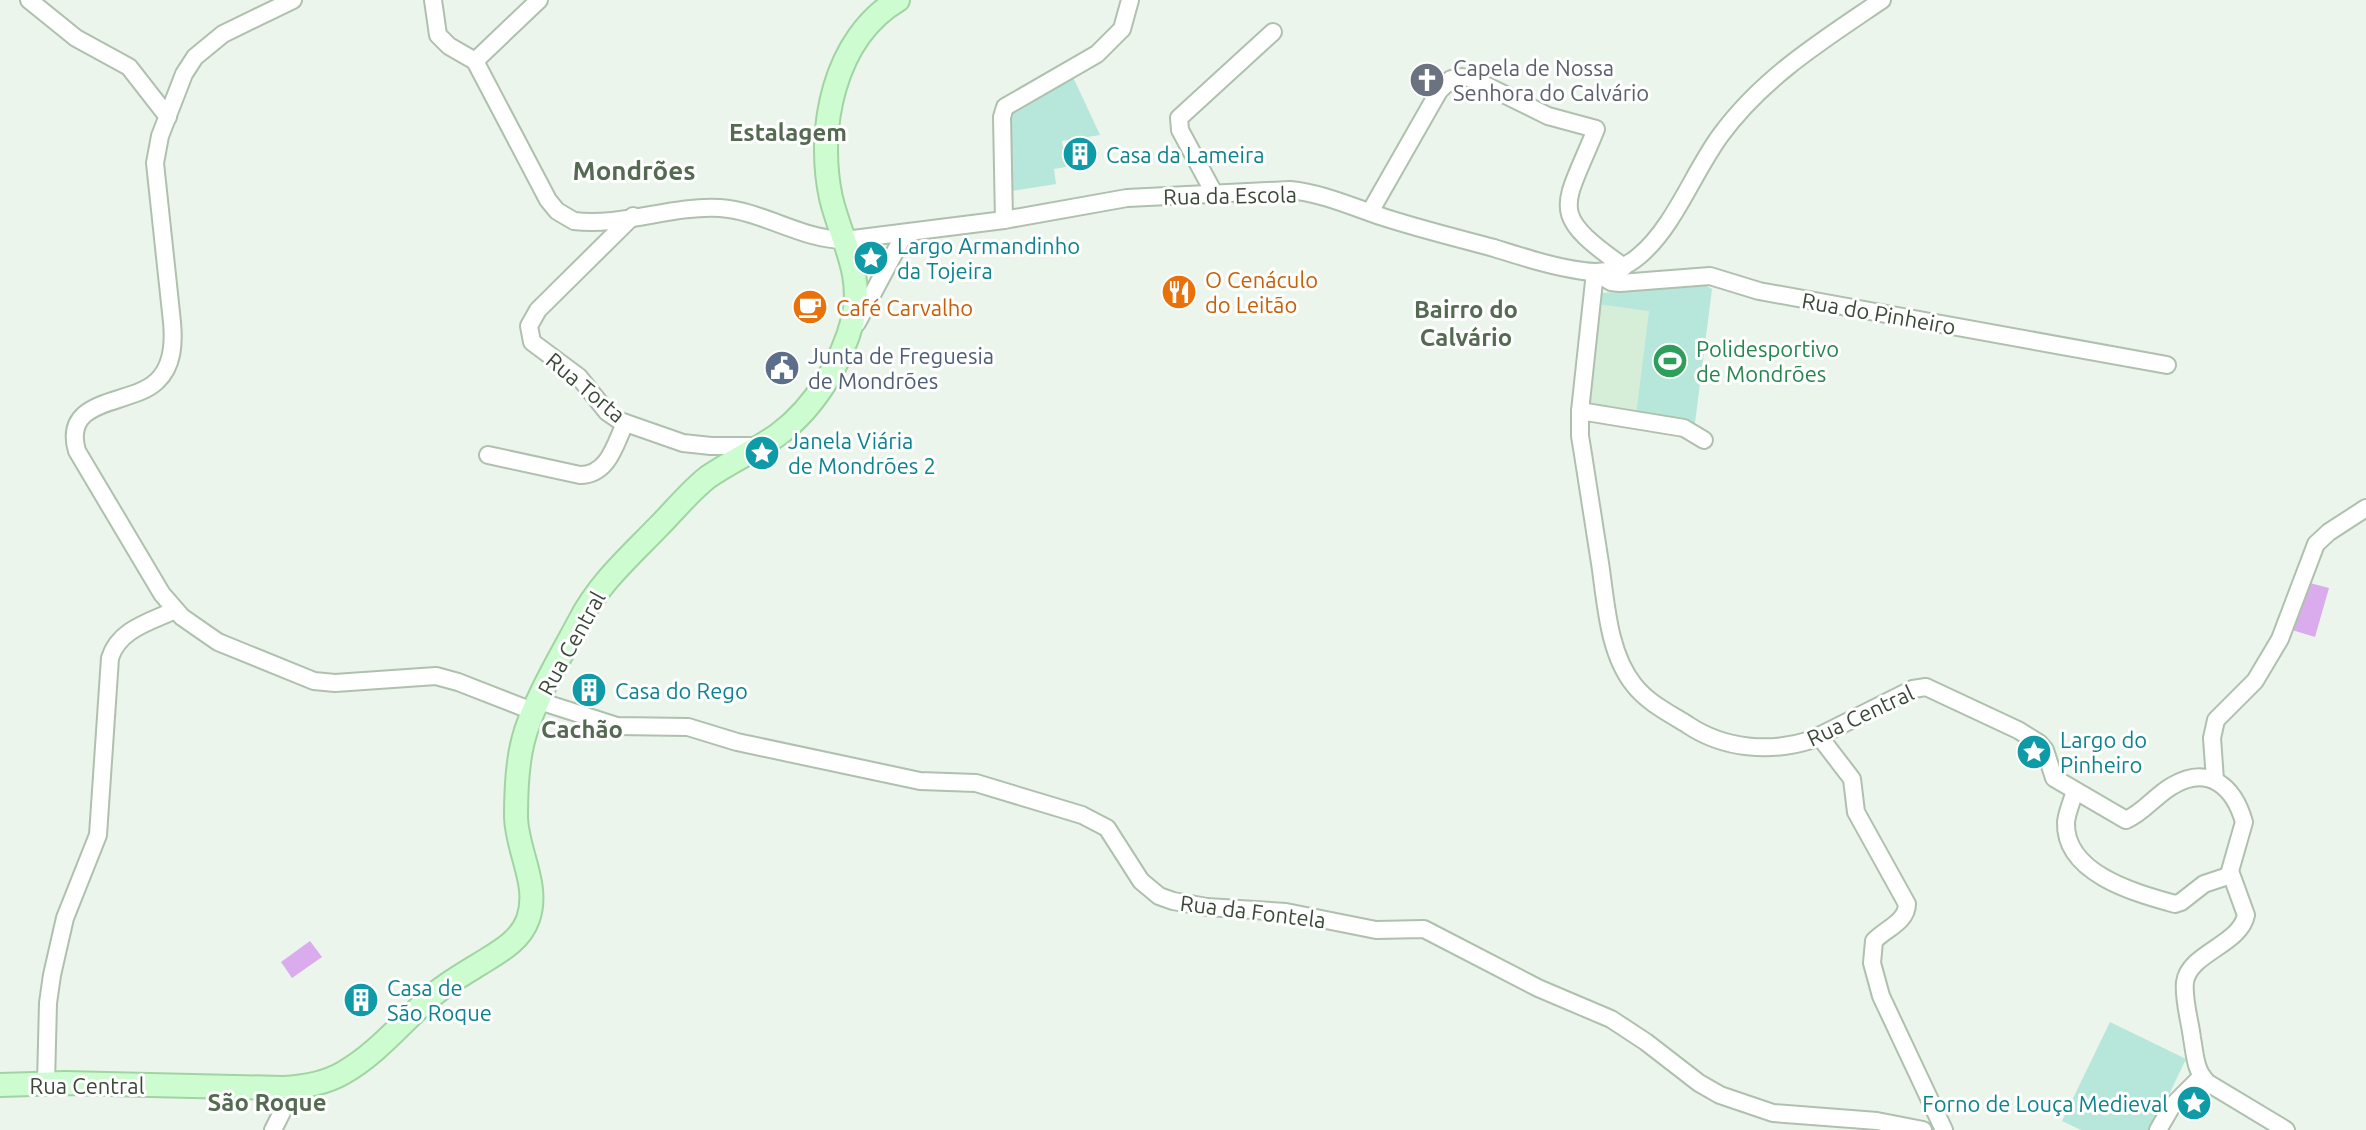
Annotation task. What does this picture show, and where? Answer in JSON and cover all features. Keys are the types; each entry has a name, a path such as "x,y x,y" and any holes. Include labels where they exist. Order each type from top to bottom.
{"main road":[{"path":"839,356 851,327 857,295 854,266 832,200 827,172 833,90 841,68 866,26 878,13 898,0"},
{"name":"Rua Central","path":"0,1085 46,1083 294,1088 325,1081 353,1066 438,991 512,943 524,929 531,910 532,895 516,812 522,745 537,706 581,618 599,589 694,490 715,473 779,434 804,410 839,356"}],"street":[{"path":"29,0 76,38 129,67 168,117"},
{"path":"168,117 184,74 201,50 223,34 293,0"},
{"path":"433,0 438,35 449,46 475,61 541,189 557,211 568,219 581,222 702,208 728,209 824,237 845,240 905,233"},
{"path":"475,61 539,0"},
{"path":"1004,220 1002,117 1005,107 1097,54 1122,29 1130,0"},
{"path":"1595,272 1624,267 1642,254 1658,237 1713,146 1758,92 1800,56 1882,0"},
{"path":"1214,193 1180,130 1179,118 1273,32"},
{"path":"1370,212 1443,87 1451,79 1468,78 1548,116 1596,129 1567,200 1567,211 1585,239 1624,267"},
{"name":"Rua da Fontela","path":"168,117 157,145 155,163 172,322 170,359 164,374 149,388 89,410 76,430 75,444 162,594 175,610 218,642 314,681 335,683 436,676 617,726 688,727 737,742 920,781 976,783 1082,815 1107,828 1141,881 1159,896 1207,907 1286,912 1376,930 1424,929 1547,993 1611,1019 1720,1095 1773,1113 1877,1121 1923,1130"},
{"name":"Rua da Escola","path":"905,233 1004,220 1127,198 1299,191 1547,263 1595,272"},
{"name":"Rua Torta","path":"633,216 538,310 529,332 537,346 579,377 607,412 625,423 683,443 760,446"},
{"path":"839,356 905,233"},
{"name":"Rua do Pinheiro","path":"1595,272 1616,283 1710,276 1759,291 2167,365"},
{"name":"Rua Central","path":"1595,272 1580,436 1607,611 1618,656 1635,686 1655,704 1700,733 1725,744 1783,746 1819,736 1913,689 1926,687 2039,743 2045,750 2054,778 2128,820 2177,783 2205,778 2215,780"},
{"path":"1580,411 1684,428 1704,440"},
{"path":"488,455 580,475 592,474 607,462 625,423"},
{"path":"2286,1130 2213,1087 2202,1076 2196,1061 2185,981 2194,966 2243,926 2246,911 2231,875 2231,864 2244,822 2229,792 2215,780 2212,738 2216,720 2255,681 2280,639 2316,544 2366,508"},
{"path":"46,1083 48,1003 55,961 65,918 98,835 110,658 113,648 124,635 175,610"},
{"path":"1819,736 1852,779 1856,812 1907,904 1903,918 1874,941 1872,963 1884,1002 1944,1130"},
{"path":"2075,791 2066,821 2071,845 2078,858 2104,878 2175,904 2204,884 2231,875"},
{"path":"2158,1130 2172,1106 2202,1076"},
{"path":"273,1130 294,1088"}],"shaded area":[{"path":"1073,77 1100,135 1062,141 1066,167 1054,169 1056,184 1011,191 1008,112"},
{"name":"Polidesportivo de Mondrões","path":"1702,283 1712,289 1695,423 1636,414 1649,311 1597,304 1598,294"},
{"path":"1652,288 1636,414 1586,406 1596,293"},
{"path":"2306,582 2329,588 2315,637 2292,630"},
{"path":"310,941 322,957 292,978 281,962"},
{"path":"2110,1022 2186,1059 2152,1130 2081,1130 2062,1121"}],"place":[{"name":"Capela de Nossa Senhora do Calvário","path":"1427,80"},
{"name":"Casa da Lameira","path":"1080,154"},
{"name":"Largo Armandinho da Tojeira","path":"871,258"},
{"name":"O Cenáculo do Leitão","path":"1179,292"},
{"name":"Café Carvalho","path":"810,307"},
{"name":"Polidesportivo de Mondrões","path":"1670,361"},
{"name":"Junta de Freguesia de Mondrões","path":"782,368"},
{"name":"Janela Viária de Mondrões 2","path":"762,453"},
{"name":"Casa do Rego","path":"589,690"},
{"name":"Largo do Pinheiro","path":"2034,752"},
{"name":"Casa de São Roque","path":"361,1000"},
{"name":"Forno de Louça Medieval","path":"2194,1103"}],"district":[{"name":"Estalagem","path":"788,132"},
{"name":"Mondrões","path":"634,170"},
{"name":"Bairro do Calvário","path":"1466,323"},
{"name":"Cachão","path":"582,729"},
{"name":"São Roque","path":"267,1102"}]}
